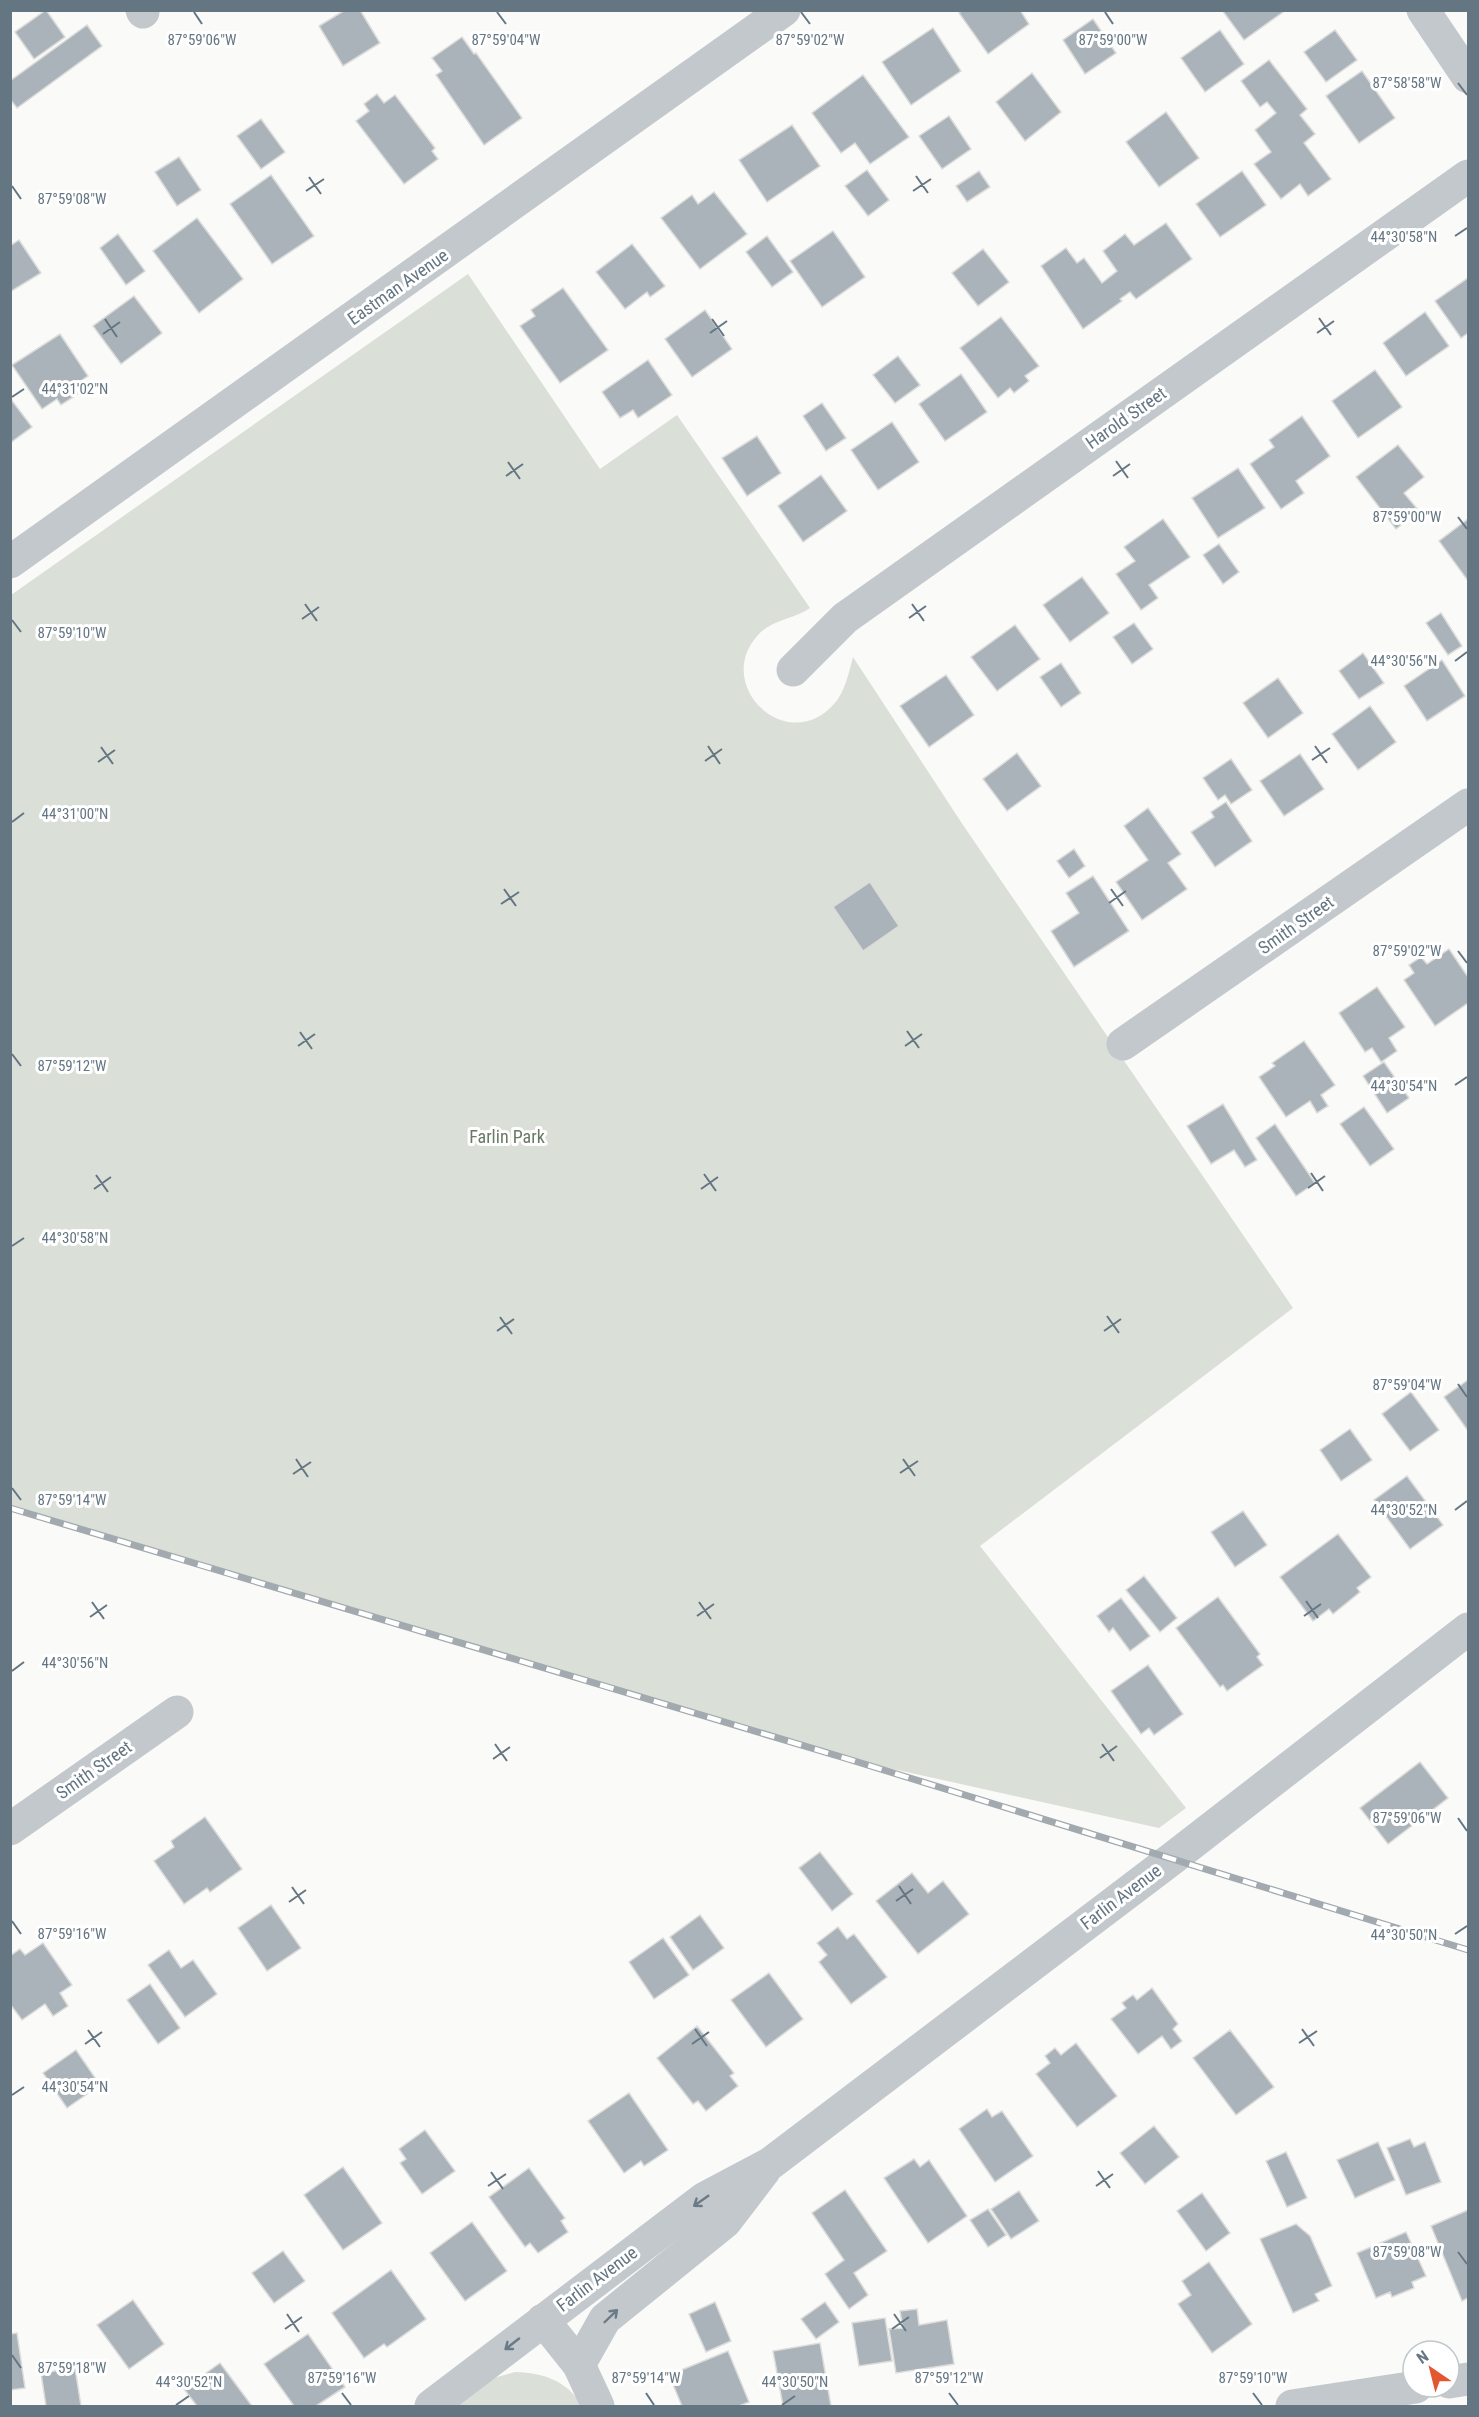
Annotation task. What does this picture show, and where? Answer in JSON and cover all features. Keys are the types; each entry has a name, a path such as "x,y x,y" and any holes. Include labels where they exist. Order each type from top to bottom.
{"street":[{"name":"Eastman Avenue","path":"10,562 784,10"},
{"path":"1423,10 1468,77"},
{"name":"Harold Street","path":"793,670 845,618 1468,176"},
{"name":"Smith Street","path":"1123,1044 1468,805"},
{"name":"Farlin Avenue","path":"431,2406 705,2198 771,2163 1173,1858 1468,1629"},
{"name":"Smith Street","path":"10,1829 177,1712"},
{"name":"Farlin Avenue","path":"579,2365 606,2319 725,2222 771,2163"},
{"path":"543,2320 579,2365 598,2406"},
{"path":"1292,2406 1401,2389"}],"green space":[{"name":"Farlin Park","path":"468,274 600,469 677,415 810,608 769,626 758,635 746,654 744,674 749,693 761,708 777,719 796,723 815,718 838,699 846,682 853,657 963,825 1293,1308 980,1546 1186,1808 1159,1828 848,1759 11,1508 11,595"},
{"path":"515,2372 536,2374 554,2380 569,2390 583,2406 453,2406 490,2379"}],"building":[{"path":"46,10 65,37 34,59 15,32"},
{"path":"345,10 360,10 380,43 343,66 319,26"},
{"path":"963,10 1020,10 1029,24 988,54 959,13"},
{"path":"1222,10 1286,10 1244,40"},
{"path":"1093,19 1116,53 1085,74 1063,40"},
{"path":"87,25 102,46 17,108 10,99 10,81"},
{"path":"933,28 961,71 911,105 882,62"},
{"path":"1220,30 1244,64 1205,92 1181,58"},
{"path":"1335,30 1357,60 1326,82 1304,52"},
{"path":"462,37 522,118 484,145 436,75 442,71 432,58"},
{"path":"1269,60 1307,109 1300,115 1315,134 1304,143 1331,179 1308,196 1300,184 1281,199 1254,164 1271,152 1255,130 1276,113 1267,102 1260,107 1241,81"},
{"path":"1362,71 1395,118 1359,143 1326,96"},
{"path":"1032,73 1061,112 1025,141 996,102"},
{"path":"863,75 909,137 870,164 855,143 841,153 812,113"},
{"path":"377,94 384,103 395,95 435,148 432,151 438,159 404,184 356,121 369,111 364,104"},
{"path":"1166,112 1199,158 1159,187 1126,142"},
{"path":"949,116 971,149 942,169 919,136"},
{"path":"261,119 285,152 261,169 237,136"},
{"path":"792,125 820,166 767,202 739,160"},
{"path":"179,157 201,190 177,206 155,172"},
{"path":"867,170 889,200 868,216 845,186"},
{"path":"979,171 990,187 967,202 956,186"},
{"path":"1242,171 1266,205 1220,237 1196,204"},
{"path":"271,175 314,236 272,264 230,204"},
{"path":"714,192 747,234 700,269 661,218 692,195 698,204"},
{"path":"197,218 243,279 199,313 153,251"},
{"path":"1166,223 1192,259 1136,299 1130,292 1120,299 1122,301 1083,329 1041,266 1066,248 1077,263 1084,258 1102,283 1117,271 1103,251 1125,234 1134,245"},
{"path":"833,231 865,277 822,307 790,261"},
{"path":"118,234 145,271 126,285 100,248"},
{"path":"767,236 793,272 772,287 746,252"},
{"path":"19,240 41,273 10,292 10,246"},
{"path":"632,244 665,286 650,297 647,292 625,309 596,272"},
{"path":"983,249 1009,282 978,306 952,273"},
{"path":"1468,278 1468,333 1461,338 1435,301"},
{"path":"563,288 608,350 560,383 520,326 535,316 531,310"},
{"path":"134,296 162,333 121,364 93,326"},
{"path":"705,310 732,349 692,377 665,339"},
{"path":"1425,312 1449,346 1406,376 1383,343"},
{"path":"1001,317 1039,366 1025,376 1029,381 1014,393 1010,388 998,398 960,348"},
{"path":"60,334 88,376 73,386 78,394 61,405 57,399 42,409 12,365"},
{"path":"898,356 920,385 895,403 873,375"},
{"path":"648,360 672,395 638,418 633,410 620,418 602,392"},
{"path":"1375,370 1402,407 1358,438 1332,401"},
{"path":"961,374 987,412 945,441 919,404"},
{"path":"10,398 32,427 10,443"},
{"path":"822,403 846,438 826,451 803,416"},
{"path":"1302,416 1330,456 1296,481 1304,493 1281,509 1250,464 1274,447 1269,440"},
{"path":"892,422 919,462 878,490 851,450"},
{"path":"757,436 781,473 747,496 722,458"},
{"path":"1398,445 1424,477 1404,493 1419,511 1396,529 1356,477"},
{"path":"1238,468 1265,508 1218,538 1192,498"},
{"path":"821,475 847,511 803,542 778,506"},
{"path":"1163,519 1190,557 1149,585 1158,598 1141,610 1116,574 1135,561 1124,547"},
{"path":"1468,519 1468,581 1439,541"},
{"path":"1219,544 1239,572 1223,584 1203,555"},
{"path":"1082,577 1109,613 1070,642 1043,605"},
{"path":"1441,613 1462,646 1448,655 1426,623"},
{"path":"1134,623 1153,649 1132,664 1113,637"},
{"path":"1015,625 1040,659 997,691 971,657"},
{"path":"1363,653 1384,683 1359,699 1339,671"},
{"path":"1442,660 1465,696 1427,721 1404,686"},
{"path":"1061,663 1081,693 1061,707 1040,677"},
{"path":"946,675 974,715 929,747 900,706"},
{"path":"1278,678 1303,713 1268,738 1243,703"},
{"path":"1370,706 1396,742 1358,770 1332,734"},
{"path":"1017,753 1041,786 1007,811 983,779"},
{"path":"1300,754 1324,789 1284,816 1260,781"},
{"path":"1231,759 1252,790 1231,804 1225,795 1218,800 1203,778"},
{"path":"1226,802 1252,841 1215,867 1191,832 1214,817 1211,812"},
{"path":"1148,808 1181,854 1168,863 1187,889 1142,920 1116,882 1148,860 1124,826"},
{"path":"1074,849 1085,866 1069,878 1057,861"},
{"path":"1093,876 1129,931 1074,967 1051,931 1079,913 1066,893"},
{"path":"870,882 899,926 863,951 833,907"},
{"path":"1449,949 1468,977 1468,1003 1435,1026 1404,980 1414,973 1409,965 1421,957 1427,964"},
{"path":"1377,987 1405,1027 1389,1038 1397,1051 1381,1062 1372,1048 1365,1052 1339,1013"},
{"path":"1304,1041 1335,1085 1321,1095 1328,1106 1317,1113 1310,1101 1286,1117 1259,1077 1275,1066 1272,1063"},
{"path":"1384,1062 1409,1098 1387,1113 1363,1076"},
{"path":"1223,1104 1257,1160 1245,1167 1234,1150 1211,1164 1187,1126"},
{"path":"1364,1107 1394,1149 1370,1166 1340,1124"},
{"path":"1275,1124 1315,1183 1296,1196 1256,1138"},
{"path":"1468,1380 1468,1431 1444,1397"},
{"path":"1411,1392 1439,1430 1410,1451 1382,1414"},
{"path":"1350,1429 1372,1460 1341,1481 1320,1450"},
{"path":"1407,1476 1443,1525 1410,1549 1374,1500"},
{"path":"1243,1511 1267,1545 1235,1567 1211,1532"},
{"path":"1338,1534 1371,1577 1357,1588 1360,1592 1333,1614 1329,1609 1313,1621 1280,1577"},
{"path":"1144,1576 1177,1618 1160,1632 1126,1590"},
{"path":"1218,1597 1260,1654 1257,1657 1263,1665 1227,1691 1223,1685 1220,1687 1176,1628"},
{"path":"1121,1598 1150,1636 1130,1651 1113,1628 1109,1632 1097,1616"},
{"path":"1148,1665 1183,1714 1154,1735 1149,1728 1141,1734 1111,1691"},
{"path":"1420,1762 1448,1798 1388,1844 1360,1808"},
{"path":"205,1817 242,1869 210,1892 207,1888 184,1904 154,1861 174,1847 171,1841"},
{"path":"820,1852 853,1894 832,1911 799,1868"},
{"path":"912,1873 928,1893 943,1881 969,1914 918,1954 876,1901"},
{"path":"271,1905 301,1948 267,1971 238,1928"},
{"path":"700,1915 724,1948 693,1970 670,1937"},
{"path":"838,1927 847,1939 854,1934 887,1977 851,2004 819,1962 827,1955 817,1943"},
{"path":"663,1938 689,1975 654,1999 629,1962"},
{"path":"43,1943 72,1985 60,1993 68,2006 53,2016 45,2004 22,2020 10,2004 10,1956 20,1949 25,1955"},
{"path":"169,1950 181,1968 193,1960 217,1994 185,2017 148,1965"},
{"path":"769,1973 803,2019 766,2047 731,2000"},
{"path":"150,1984 180,2028 158,2044 127,2000"},
{"path":"1152,1988 1178,2024 1173,2029 1182,2041 1171,2049 1162,2036 1138,2054 1111,2019 1126,2008 1122,2003 1133,1995 1137,2000"},
{"path":"697,2026 734,2073 730,2076 738,2086 706,2111 698,2101 693,2104 657,2058"},
{"path":"1230,2030 1274,2087 1236,2115 1193,2058"},
{"path":"1076,2043 1117,2096 1077,2127 1036,2074 1050,2063 1045,2056 1055,2048 1061,2055"},
{"path":"76,2050 100,2085 67,2108 43,2073"},
{"path":"629,2093 668,2150 644,2166 641,2161 624,2173 588,2121"},
{"path":"987,2109 992,2117 1002,2111 1033,2156 995,2182 959,2129"},
{"path":"1154,2126 1179,2157 1145,2184 1120,2153"},
{"path":"425,2130 455,2171 422,2194 400,2163 406,2159 399,2149"},
{"path":"1410,2139 1414,2147 1425,2142 1441,2182 1406,2195 1387,2148"},
{"path":"1378,2142 1395,2180 1355,2198 1337,2160"},
{"path":"1286,2152 1307,2198 1287,2207 1266,2161"},
{"path":"914,2159 920,2167 929,2160 967,2216 928,2243 884,2178"},
{"path":"343,2167 382,2223 343,2250 304,2195"},
{"path":"529,2168 565,2218 561,2221 568,2232 538,2253 530,2243 525,2247 489,2197"},
{"path":"845,2190 887,2251 854,2273 868,2295 849,2309 825,2274 844,2260 812,2213"},
{"path":"1019,2191 1039,2221 1011,2239 991,2209"},
{"path":"1202,2193 1230,2233 1206,2251 1177,2211"},
{"path":"988,2209 1006,2235 988,2247 970,2220"},
{"path":"1468,2210 1468,2298 1462,2301 1431,2226"},
{"path":"472,2222 507,2271 465,2301 430,2253"},
{"path":"1296,2224 1310,2236 1332,2286 1315,2294 1319,2301 1293,2313 1260,2239"},
{"path":"1406,2232 1426,2276 1412,2282 1414,2288 1392,2297 1390,2292 1376,2298 1357,2253"},
{"path":"283,2251 305,2281 274,2303 252,2273"},
{"path":"1209,2262 1252,2324 1212,2353 1178,2304 1191,2295 1182,2281"},
{"path":"391,2270 426,2319 387,2347 384,2344 364,2358 332,2313"},
{"path":"133,2300 164,2344 129,2369 97,2325"},
{"path":"715,2302 731,2341 706,2352 689,2314"},
{"path":"825,2302 839,2322 816,2339 801,2319"},
{"path":"917,2309 919,2325 947,2320 954,2364 896,2373 889,2329 903,2328 900,2311"},
{"path":"885,2318 892,2361 859,2366 852,2323"},
{"path":"17,2333 25,2388 10,2390 10,2334"},
{"path":"308,2334 345,2387 316,2406 294,2406 264,2364"},
{"path":"820,2343 831,2406 783,2406 773,2351"},
{"path":"728,2351 749,2402 739,2406 682,2406 669,2375"},
{"path":"220,2363 252,2406 197,2406 184,2389"},
{"path":"75,2368 81,2406 46,2406 41,2373"}],"railway":[{"path":"10,1508 848,1759 1468,1950"}]}
